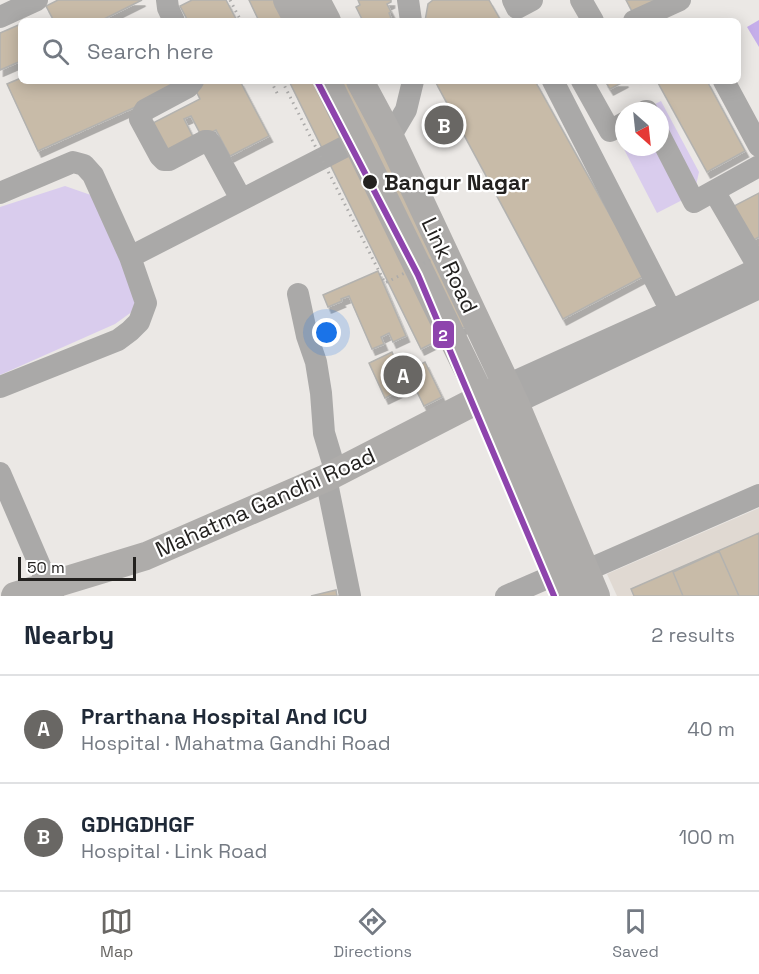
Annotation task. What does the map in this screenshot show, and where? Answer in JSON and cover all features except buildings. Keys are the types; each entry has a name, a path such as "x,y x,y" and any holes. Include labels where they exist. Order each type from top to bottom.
{"main road":[{"path":"287,0 296,18"},
{"path":"316,0 325,18"},
{"name":"Link Road","path":"328,84 486,406 577,584"},
{"name":"Link Road","path":"362,84 390,137 511,394 577,584"},
{"name":"Mahatma Gandhi Road","path":"75,596 203,550 331,481 511,394"},
{"name":"Mahatma Gandhi Road","path":"15,596 51,591 331,481"}],"street":[{"path":"0,17 38,0"},
{"path":"167,0 173,18"},
{"path":"408,0 411,18"},
{"path":"513,0 517,8 532,0"},
{"path":"581,0 590,18"},
{"path":"648,18 680,0"},
{"path":"190,84 144,110 141,119 164,160 169,160 208,141 241,199"},
{"path":"390,137 406,110 412,84"},
{"path":"555,84 671,311"},
{"path":"584,84 610,131 615,128"},
{"path":"726,84 759,146"},
{"path":"130,256 356,141"},
{"path":"669,153 694,202 759,166"},
{"path":"0,193 73,162 84,165 93,175 130,256 146,303 139,322 118,340 0,387"},
{"path":"511,394 759,268 714,191"},
{"path":"511,394 759,288"},
{"path":"298,294 307,336 316,362 324,433 350,596"},
{"path":"0,473 51,591"},
{"path":"506,596 577,584 759,495"}],"path":[{"path":"230,0 239,18"},
{"path":"272,84 279,97"},
{"path":"284,84 385,283 452,249"}],"shaded area":[{"path":"759,20 759,47 747,27"},
{"path":"669,116 699,172 694,194 657,213 628,156 669,156"},
{"path":"65,186 108,201 140,306 115,324 0,375 0,207"},
{"path":"759,508 759,596 617,596 607,574"}],"metro line":[{"name":"2","path":"319,84 418,275 554,596"}],"place":[{"name":"GDHGDHGF","path":"444,125"},
{"name":"Bangur Nagar","path":"370,182"},
{"name":"Prarthana Hospital And ICU","path":"403,375"}]}
